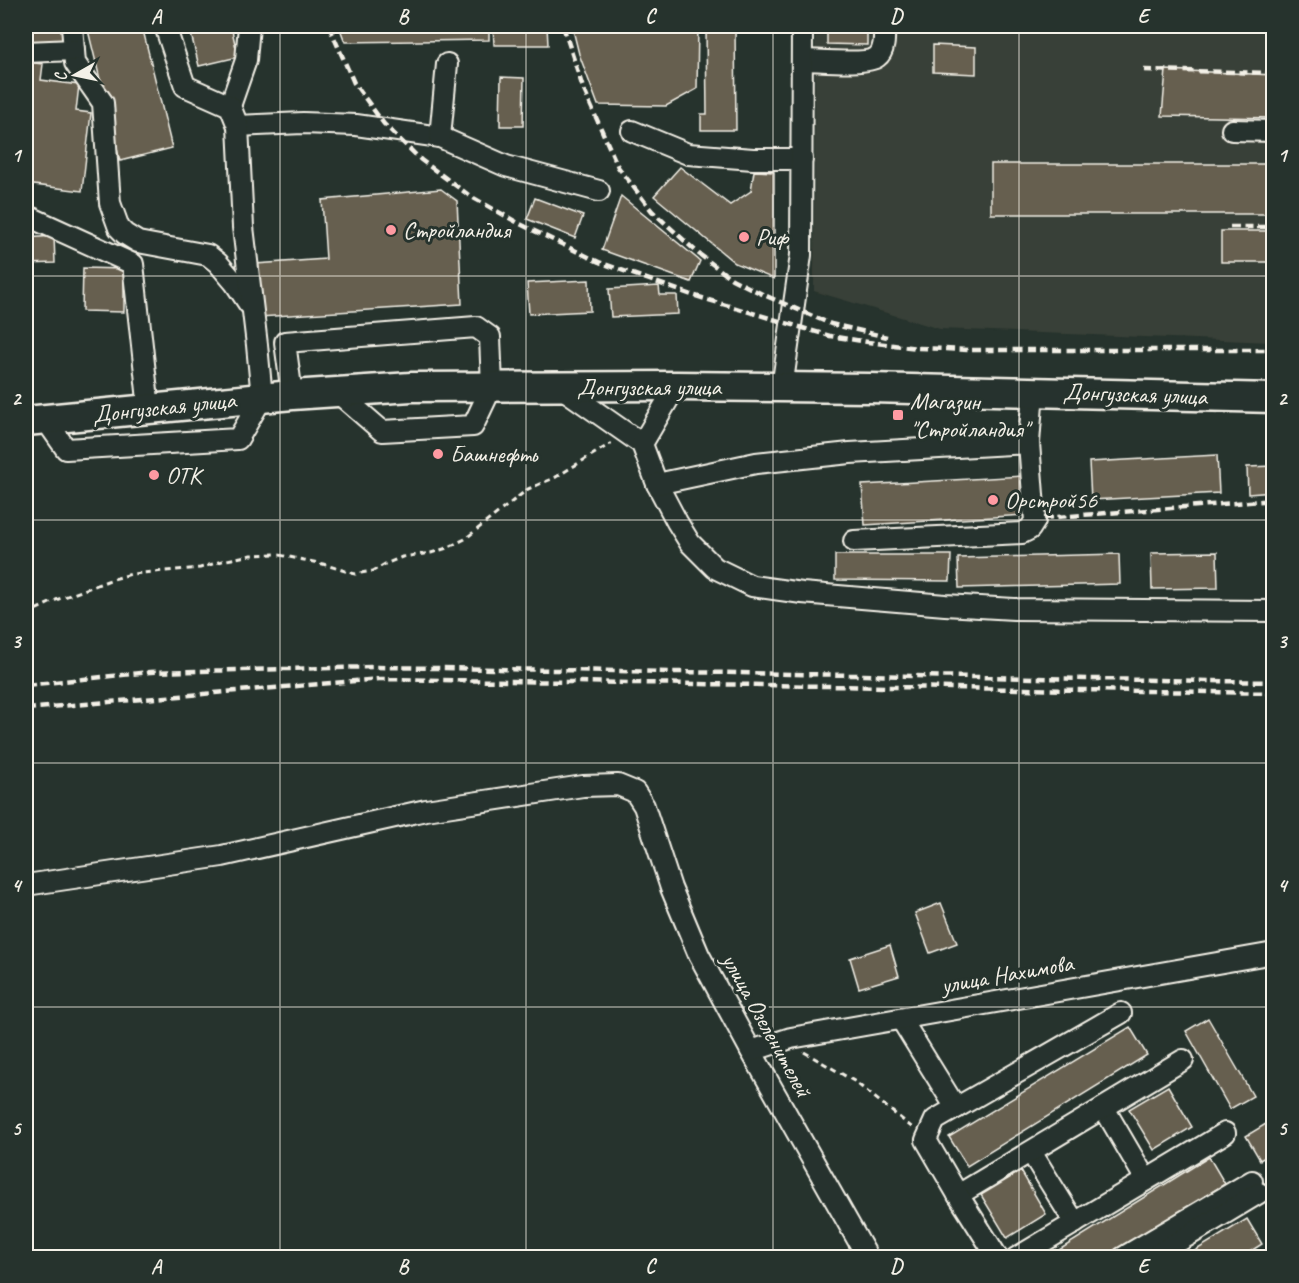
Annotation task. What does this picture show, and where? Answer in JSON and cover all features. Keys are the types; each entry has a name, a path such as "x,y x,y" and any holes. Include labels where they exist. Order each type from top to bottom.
{"highway":[{"name":"Донгузская улица","path":"35,420 292,395 411,387 676,386 1033,391 1274,398"}],"street":[{"path":"72,26 75,63 103,103 110,203 119,228 138,242 208,255 235,283 253,309"},
{"path":"165,26 185,86 230,106"},
{"path":"35,420 66,449 238,438 262,398 243,226 238,126 230,106 246,60 249,26"},
{"path":"782,388 801,255 802,26"},
{"path":"803,60 866,62 878,57 883,47 884,26"},
{"path":"26,52 74,50"},
{"path":"440,137 447,64"},
{"path":"238,126 303,123 356,124 440,137 506,166 599,191"},
{"path":"1232,130 1274,131"},
{"path":"632,131 688,154 753,159 802,159"},
{"path":"26,218 32,218 133,264 149,409"},
{"path":"292,395 285,342 477,327 490,337 492,386 473,426 382,431 337,392"},
{"path":"559,386 642,444 657,484 690,543 715,568 752,586 802,593 1014,609 1274,611"},
{"path":"642,444 676,386"},
{"path":"854,541 1022,534 1030,529 1035,521 1029,443 1033,391"},
{"path":"657,484 768,462 850,453 1029,443"},
{"name":"улица Озеленителей","path":"26,885 222,856 426,810 583,786 618,785 634,792 644,806 671,888 699,955 868,1257"},
{"name":"улица Нахимова","path":"751,1051 791,1038 1274,953"},
{"path":"998,1257 926,1140 935,1120 1121,1014"},
{"path":"901,1019 956,1108"},
{"path":"958,1195 1182,1060"},
{"path":"1104,1108 1146,1180"},
{"path":"1016,1257 1225,1133"},
{"path":"1031,1152 1075,1223"},
{"path":"1122,1257 1256,1187 1151,1257"}],"path":[{"path":"26,613 131,574 200,568 251,555 275,554 323,564 355,574 373,571 402,557 431,553 465,539 528,489 556,477 610,444 642,444"},
{"path":"791,1038 803,1051 854,1081 926,1140"}],"shaded area":[{"path":"815,26 1273,26 1273,342 940,329 814,291"}],"building":[{"path":"26,26 66,26 67,43 26,46"},
{"path":"87,26 142,26 172,148 120,161"},
{"path":"189,26 231,26 238,57 199,66"},
{"path":"339,26 489,26 489,40 345,42"},
{"path":"493,26 547,26 548,45 494,45"},
{"path":"572,26 698,26 697,89 666,106 598,105 579,54"},
{"path":"706,26 735,26 736,130 701,130 701,114 707,114"},
{"path":"827,26 867,26 867,45 827,44"},
{"path":"933,45 976,47 976,74 933,72"},
{"path":"26,62 43,64 41,80 79,85 76,111 91,113 82,191 26,184"},
{"path":"1166,70 1274,75 1274,118 1162,116"},
{"path":"501,77 524,78 523,126 500,126"},
{"path":"991,164 1274,164 1274,214 991,214"},
{"path":"680,167 730,205 751,191 754,171 774,172 774,279 735,263 654,196"},
{"name":"Стройландия","path":"441,189 457,201 462,304 259,317 255,264 326,259 322,200"},
{"path":"621,196 700,261 691,282 602,250"},
{"path":"535,198 583,216 575,238 527,219"},
{"path":"1221,231 1274,231 1274,262 1221,262"},
{"path":"54,236 55,263 26,264 26,238"},
{"path":"83,268 124,269 124,312 82,311"},
{"path":"589,280 590,311 529,314 527,283"},
{"path":"659,286 660,295 677,295 678,314 611,317 609,289"},
{"path":"1217,455 1219,493 1091,500 1089,462"},
{"path":"1274,466 1274,492 1248,494 1247,467"},
{"path":"1024,476 1026,515 865,525 862,485"},
{"path":"1217,552 1218,588 1152,589 1151,553"},
{"path":"1119,554 1120,584 959,588 958,558"},
{"path":"835,555 951,555 950,581 835,580"},
{"path":"941,903 957,943 930,953 915,913"},
{"path":"890,945 899,976 859,988 850,958"},
{"path":"1208,1018 1253,1096 1230,1109 1186,1031"},
{"path":"1130,1027 1147,1055 967,1166 949,1137"},
{"path":"1168,1086 1192,1127 1154,1150 1129,1109"},
{"path":"1274,1119 1274,1152 1260,1160 1246,1136"},
{"path":"1209,1157 1225,1184 1105,1258 1046,1258"},
{"path":"1021,1171 1046,1214 1007,1238 981,1195"},
{"path":"1247,1219 1262,1244 1240,1258 1183,1258"}],"railway":[{"path":"329,26 354,83 384,124 421,160 470,196 520,224 599,262 692,295 830,336 918,348 1274,350"},
{"path":"563,26 583,88 618,167 652,211 699,254 732,279 831,324 887,337"},
{"path":"1144,70 1274,73"},
{"path":"1230,227 1274,227"},
{"path":"1044,518 1274,500"},
{"path":"26,685 150,672 377,667 1274,682"},
{"path":"26,709 379,679 1274,693"}],"place":[{"name":"Стройландия","path":"391,230"},
{"name":"Риф","path":"744,237"},
{"name":"Магазин \"Стройландия\"","path":"898,415"},
{"name":"Башнефть","path":"438,454"},
{"name":"ОТК","path":"154,475"},
{"name":"Орстрой56","path":"993,500"}]}
